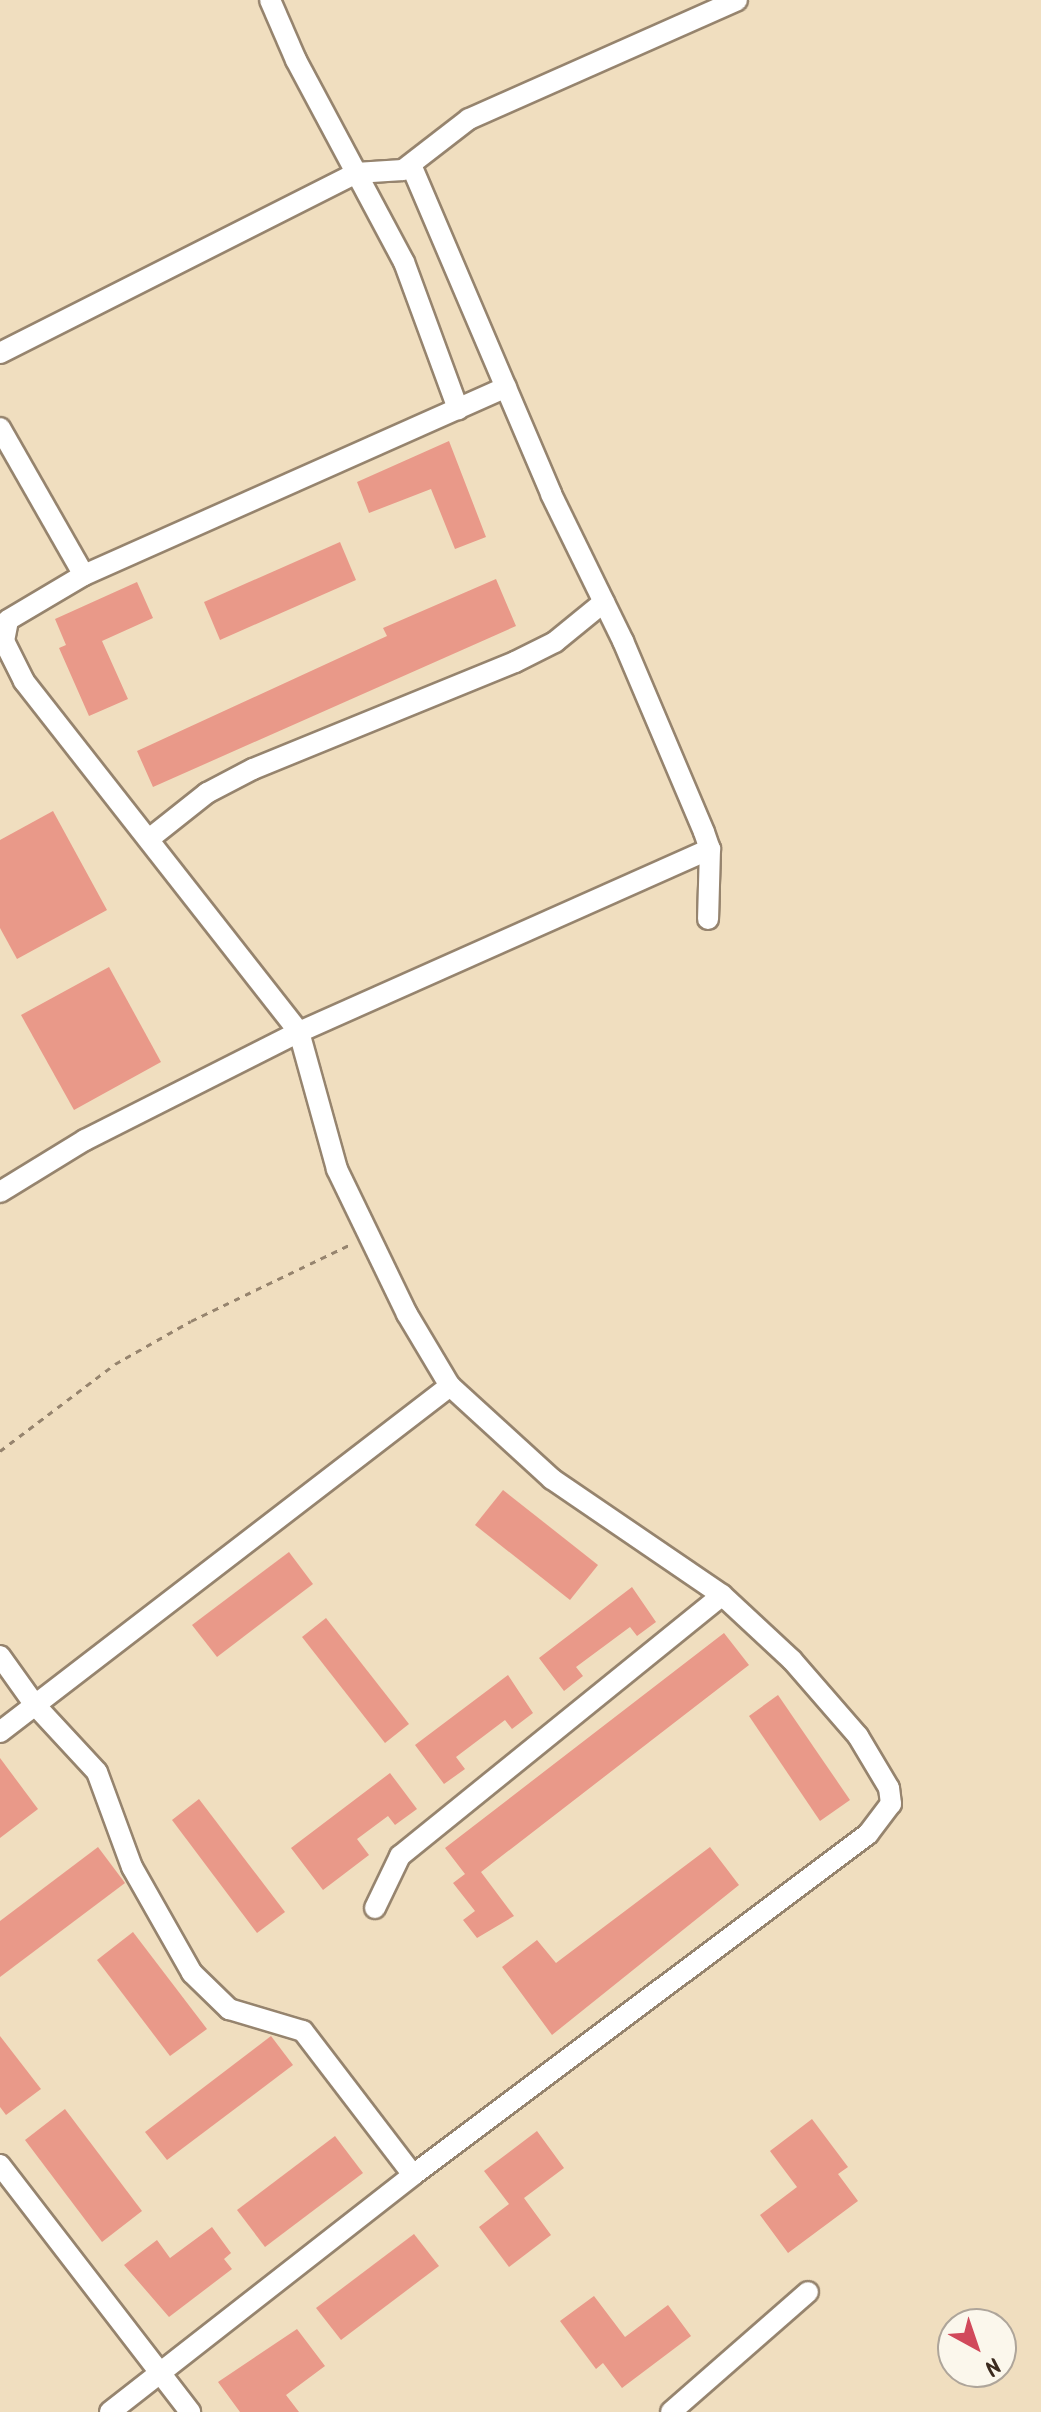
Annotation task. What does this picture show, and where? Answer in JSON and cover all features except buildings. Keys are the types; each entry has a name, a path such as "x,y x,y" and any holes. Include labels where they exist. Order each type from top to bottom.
{"street":[{"path":"270,0 409,274 458,409"},
{"path":"0,353 356,173 385,173 411,165 469,119 737,0"},
{"path":"411,165 710,849 708,919"},
{"path":"110,2412 413,2175 868,1834 891,1804 889,1788 858,1736 792,1660 722,1595 564,1488 450,1386 407,1314 337,1169 299,1032 24,681 4,641 8,620 84,575 506,387"},
{"path":"0,428 84,575"},
{"path":"149,839 207,793 253,769 515,662 555,642 604,602"},
{"path":"0,1192 85,1140 299,1032 710,849"},
{"path":"0,1732 450,1386"},
{"path":"375,1908 400,1856 722,1595"},
{"path":"0,1656 35,1705 97,1772 132,1867 192,1973 229,2009 303,2031 413,2175"},
{"path":"0,2165 190,2412"},
{"path":"671,2412 808,2292"}],"path":[{"path":"0,1451 115,1364 191,1321 369,1236"}]}
